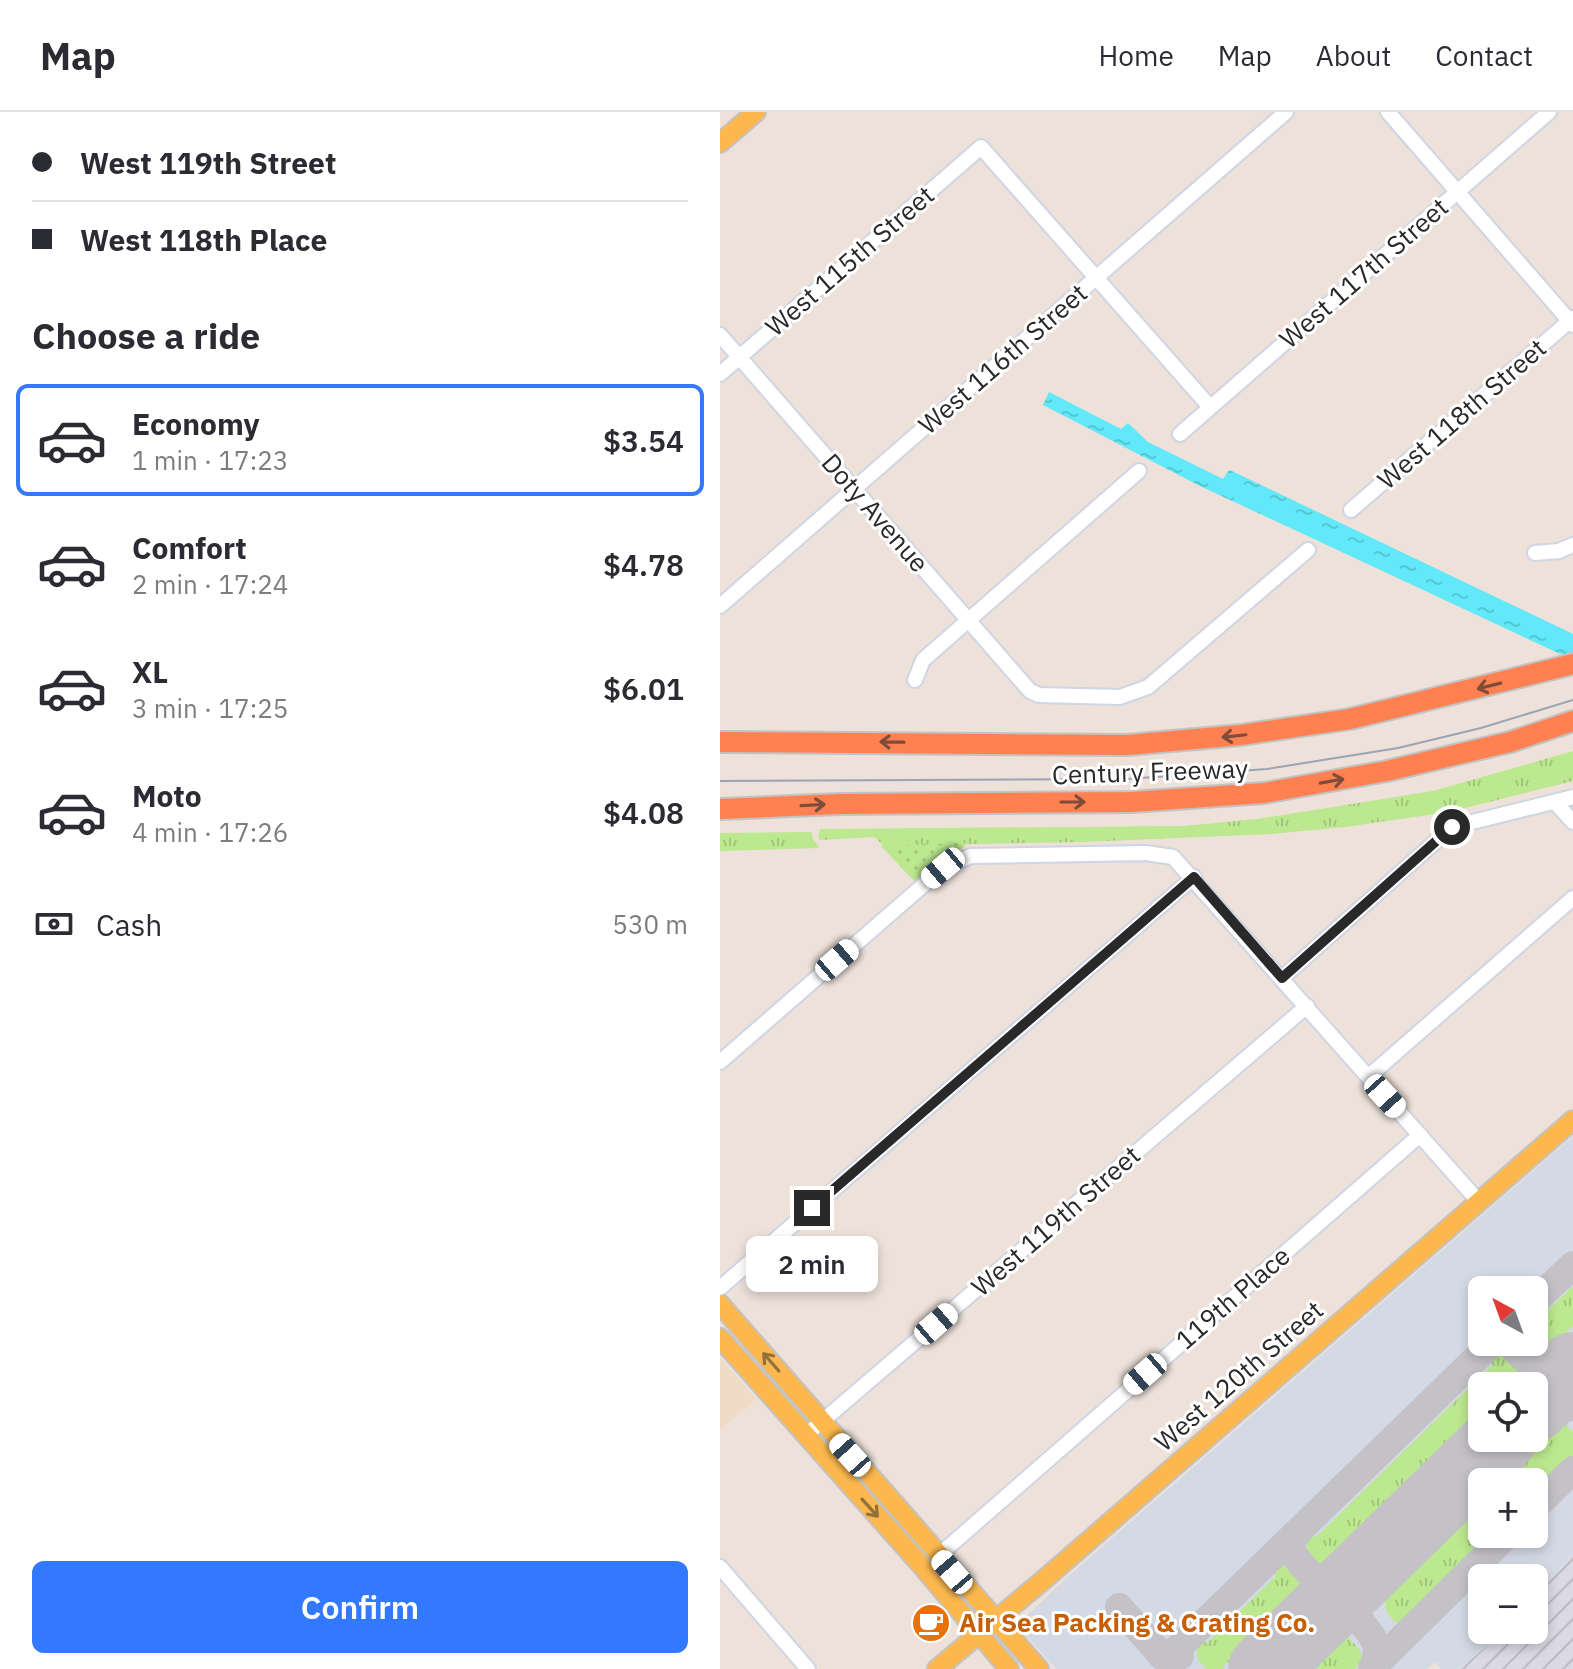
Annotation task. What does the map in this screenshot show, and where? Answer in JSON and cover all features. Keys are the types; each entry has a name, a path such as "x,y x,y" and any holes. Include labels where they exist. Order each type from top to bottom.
{"highway":[{"name":"Century Freeway","path":"720,742 1127,745 1241,735 1350,719 1569,665"},
{"name":"Century Freeway","path":"725,810 840,804 1131,802 1264,793 1387,771 1510,742 1573,721"},
{"path":"720,729 770,741"}],"main road":[{"path":"720,143 756,112"},
{"name":"West 120th Street","path":"937,1669 1573,1120"},
{"path":"720,1304 1039,1669"},
{"path":"720,1338 1009,1669"}],"street":[{"name":"West 116th Street","path":"720,606 1286,112"},
{"path":"1388,112 1572,322"},
{"name":"West 117th Street","path":"1180,434 1549,112"},
{"name":"West 115th Street","path":"720,374 981,147 1096,277"},
{"path":"1096,277 1210,407"},
{"name":"West 118th Street","path":"1351,510 1572,322"},
{"name":"Doty Avenue","path":"720,335 1030,691 1039,695 1120,697 1136,693 1163,676 1308,550"},
{"path":"915,680 923,660 968,618 1139,471"},
{"path":"1535,553 1559,551 1573,545"},
{"path":"1282,978 1452,827 1573,797"},
{"path":"1556,803 1573,822"},
{"path":"720,1062 943,868 956,861 971,856 1146,853 1173,857 1194,877 1480,1203"},
{"path":"720,1288 1194,877"},
{"path":"1368,1077 1573,898"},
{"name":"West 119th Street","path":"805,1436 1307,1006"},
{"name":"119th Place","path":"938,1556 1420,1135"},
{"path":"720,1567 808,1669"}],"shaded area":[{"path":"1573,1136 1573,1556 1548,1578 1548,1564 1468,1564 1468,1644 1489,1644 1460,1669 1441,1669 1435,1662 1427,1669 1056,1669 1021,1630 1023,1619"},
{"path":"720,1358 756,1399 720,1430"},
{"path":"1573,1556 1573,1669 1460,1669 1489,1644 1548,1644 1548,1578"}],"green space":[{"path":"1573,751 1573,781 1449,812 1345,827 1271,834 1083,842 883,846 875,837 818,838 820,829 1185,826 1257,819 1433,791"},
{"path":"812,832 818,848 720,851 720,833"},
{"path":"968,843 917,884 881,846"},
{"path":"1573,1286 1573,1326 1548,1351 1548,1310"},
{"path":"1498,1356 1505,1356 1522,1372 1485,1372 1492,1365 1490,1362"},
{"path":"1468,1388 1468,1428 1331,1561 1336,1567 1328,1570 1320,1567 1307,1553 1307,1541 1313,1535 1316,1537"},
{"path":"1560,1423 1565,1423 1573,1432 1573,1456 1548,1480 1548,1468 1514,1468 1531,1452 1548,1452 1548,1435"},
{"path":"1468,1514 1468,1548 1480,1548 1403,1622 1395,1622 1385,1607 1390,1590"},
{"path":"1286,1565 1306,1582 1308,1588 1304,1596 1299,1593 1224,1669 1206,1669 1197,1658 1197,1648 1203,1641 1207,1643 1276,1576 1273,1573"},
{"path":"1337,1634 1346,1635 1359,1649 1363,1658 1355,1669 1309,1669 1336,1642 1332,1638"}],"water":[{"path":"1049,392 1121,429 1128,423 1148,442 1223,479 1229,470 1234,472 1573,634 1573,660 1198,485 1043,405"}],"taxiway":[{"path":"1548,1289 1573,1265"},
{"path":"1162,1656 1173,1653 1479,1356"},
{"path":"1521,1356 1545,1370 1554,1371 1573,1365"},
{"path":"1573,1374 1569,1388 1573,1407"},
{"path":"1548,1494 1573,1470"},
{"path":"1297,1534 1292,1540 1291,1550 1312,1576 1338,1585 1359,1576 1354,1607 1375,1643 1377,1653 1373,1667"},
{"path":"1372,1668 1494,1548"},
{"path":"1119,1607 1162,1656 1180,1656"}],"runway":[{"path":"1548,1392 1573,1368"},
{"path":"1264,1669 1487,1452"}],"tram line":[{"path":"720,781 1127,779 1267,769 1398,748 1481,728 1573,700"}],"place":[{"name":"Air Sea Packing & Crating Co.","path":"931,1623"}],"route":[{"path":"812,1208 1194,877 1282,978 1452,827"}]}
